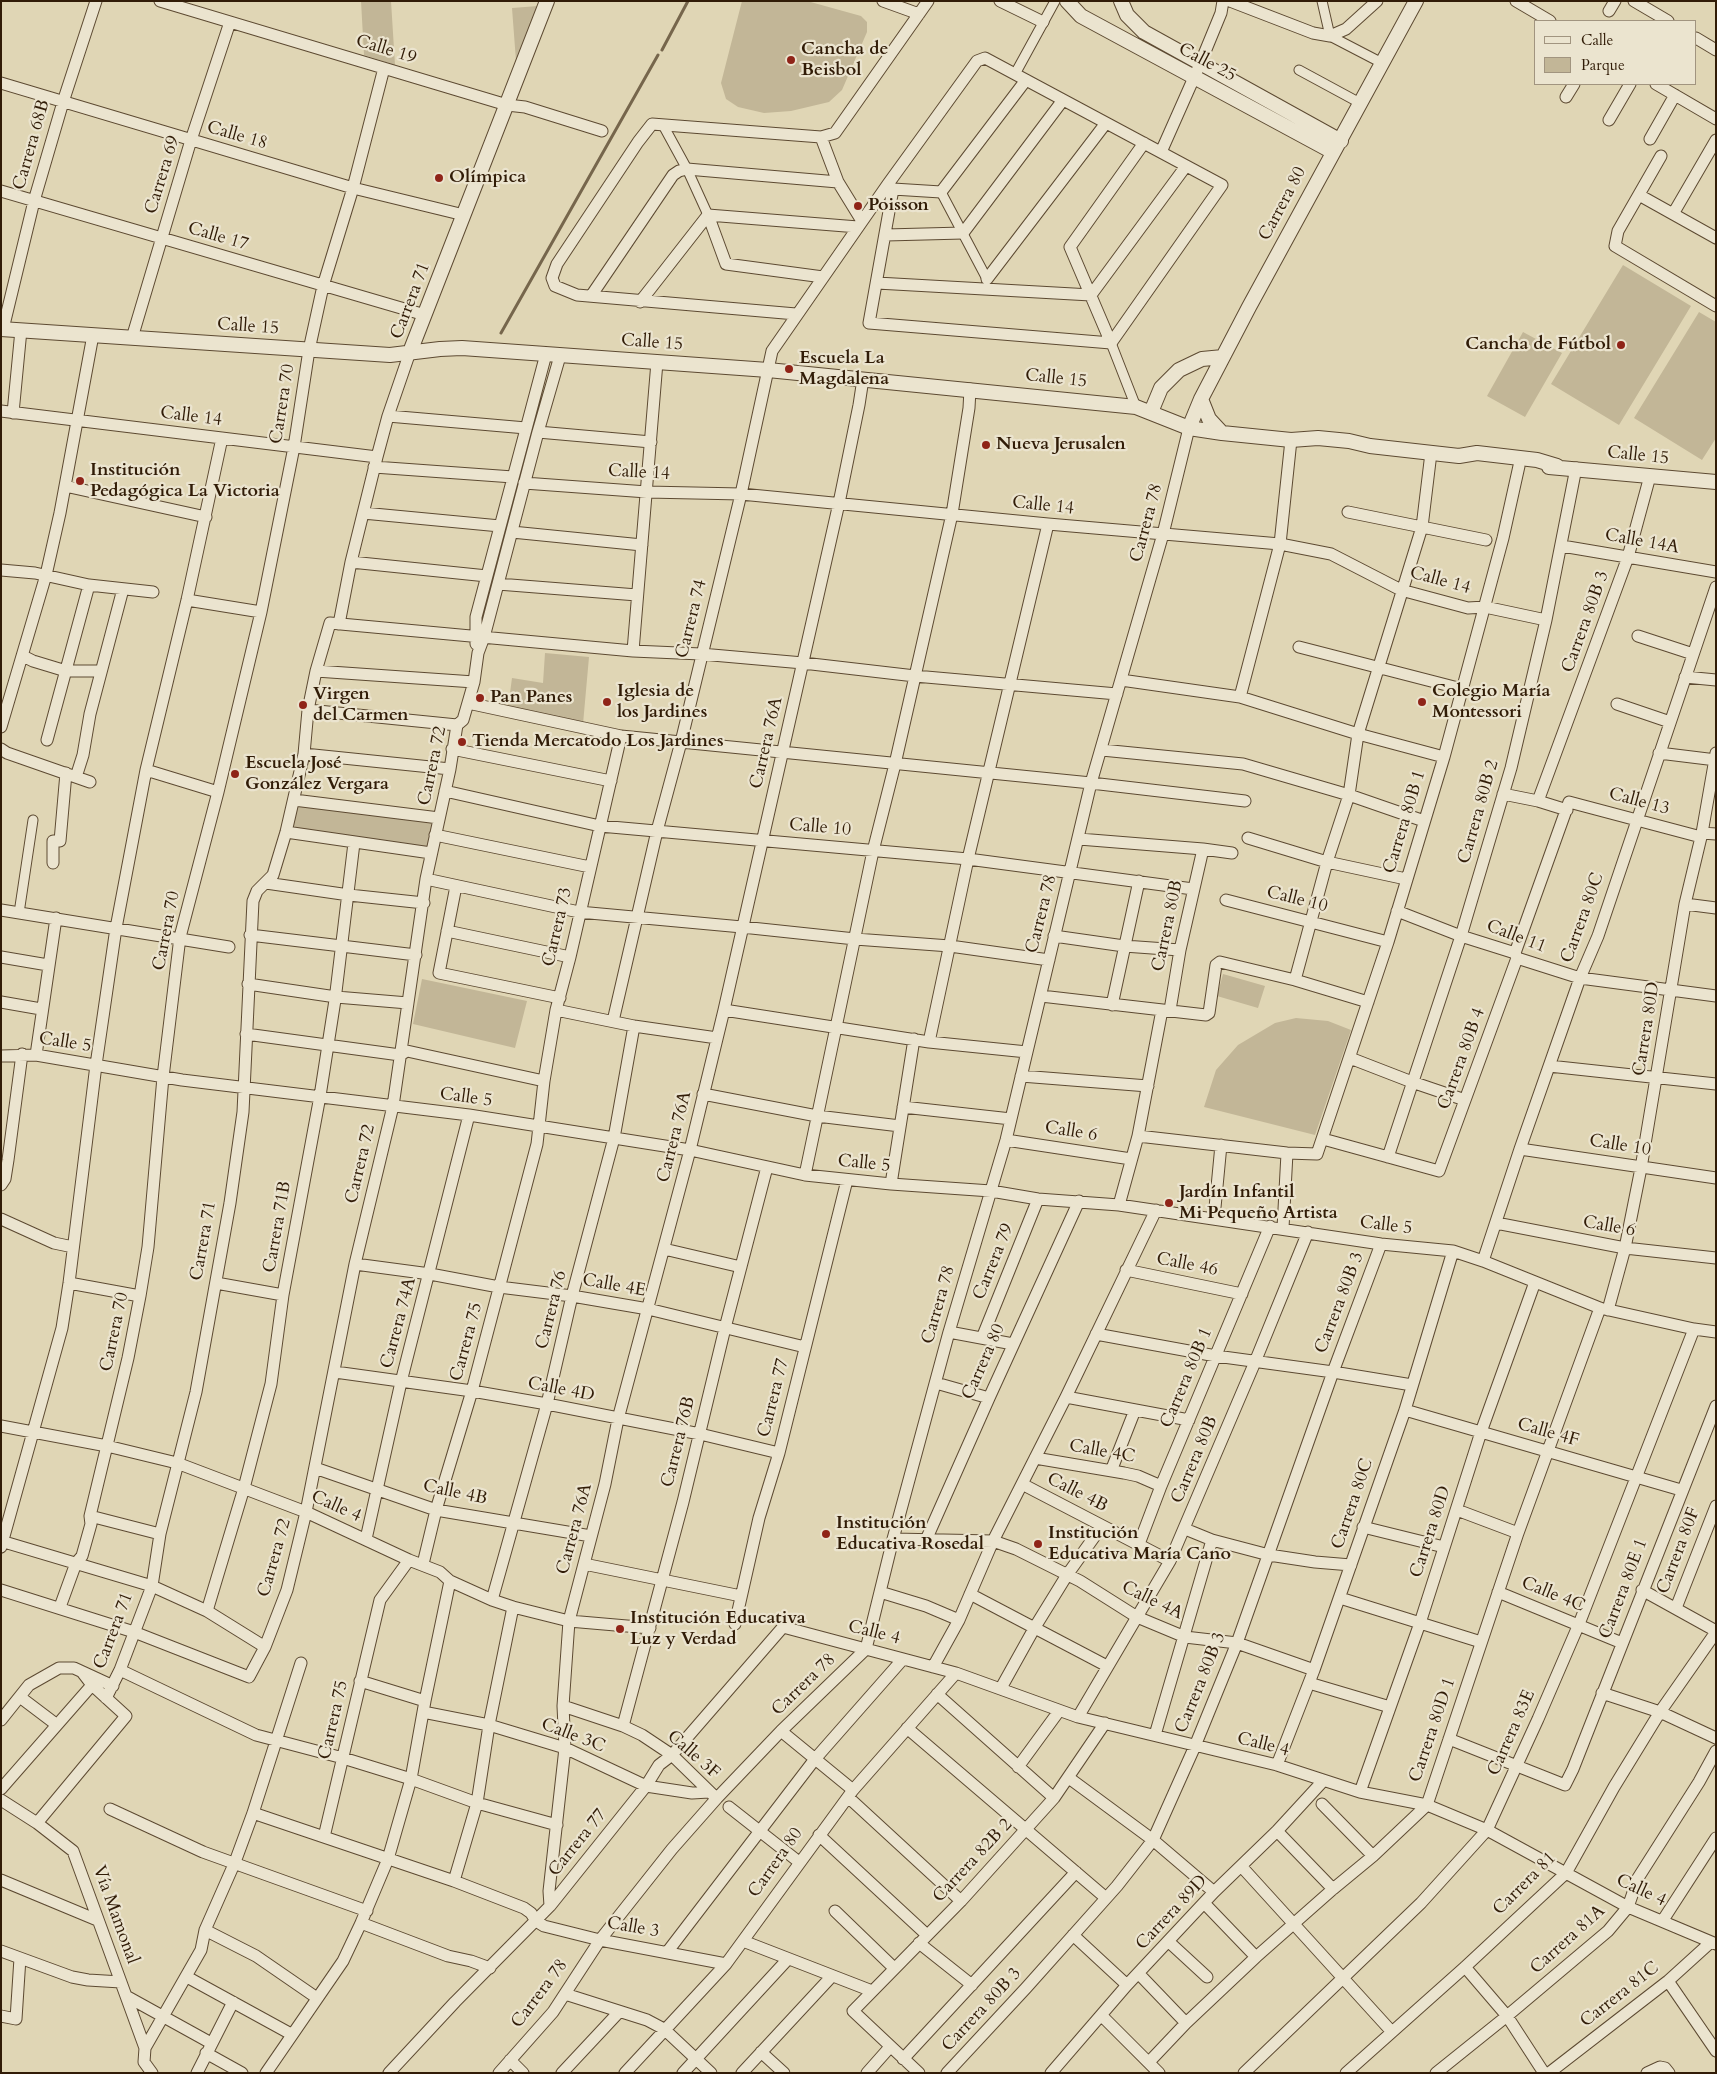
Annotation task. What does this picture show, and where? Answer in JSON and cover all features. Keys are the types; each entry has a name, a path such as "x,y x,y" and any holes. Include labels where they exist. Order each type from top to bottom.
{"street":[{"name":"Carrera 68B","path":"2,329 6,296 63,102 96,1"},
{"name":"Calle 19","path":"160,1 507,105 525,108 602,131"},
{"name":"Carrera 71","path":"37,1823 126,1716 106,1698 120,1670 152,1586 160,1534 196,1392 238,1152 245,1087 250,935 253,901 257,891 273,875 286,832 304,754 308,710 316,671 334,624 388,416 410,352 548,1"},
{"path":"883,1 920,14"},
{"path":"796,314 640,302 577,295 555,286 552,278 557,264 652,124 821,137 835,133 928,1"},
{"path":"1000,1 1043,22"},
{"path":"1055,1 1015,74 1222,185 1111,343"},
{"name":"Calle 25","path":"1067,1 1081,16 1194,77 1337,146"},
{"name":"Calle 25","path":"1121,1 1126,15 1144,32 1337,146"},
{"path":"1161,152 1200,64 1224,1"},
{"path":"1230,1 1313,33 1330,36 1382,62"},
{"path":"1322,1 1330,36"},
{"path":"1330,36 1346,29 1377,1"},
{"name":"Carrera 80","path":"1189,428 1201,399 1223,356 1416,1"},
{"path":"1516,1 1548,20"},
{"path":"1634,1 1666,20"},
{"name":"Carrera 69","path":"132,338 191,140 230,22"},
{"path":"1697,39 1716,50"},
{"name":"Carrera 74","path":"613,1021 657,830 681,742 741,494 772,351 860,224 891,186 977,61 984,58 1015,74"},
{"name":"Carrera 70","path":"60,1607 76,1563 82,1556 91,1524 90,1516 140,1296 148,1247 163,1077 180,938 218,792 261,612 294,447 308,350 384,68"},
{"path":"1299,70 1360,103"},
{"path":"941,192 1026,80"},
{"name":"Calle 18","path":"1,83 353,188 464,215"},
{"path":"1566,97 1573,85"},
{"path":"1609,120 1629,85"},
{"path":"1658,85 1716,119"},
{"path":"1650,139 1675,95"},
{"path":"963,233 1063,100"},
{"path":"941,192 987,279 1106,123"},
{"path":"663,125 688,169 726,264 823,277"},
{"path":"821,137 838,182 860,224"},
{"path":"1673,214 1716,140"},
{"path":"1136,407 1070,247 1144,143"},
{"path":"1661,156 1618,230 1615,246 1716,306"},
{"path":"1091,295 1186,166"},
{"path":"591,296 673,175 678,171 688,169 838,182"},
{"path":"941,192 891,186 886,235 868,323 1111,343"},
{"name":"Calle 17","path":"1,191 425,315"},
{"path":"1639,195 1716,238"},
{"path":"708,216 860,224"},
{"path":"640,302 708,216"},
{"path":"886,235 963,233"},
{"path":"877,283 1091,295"},
{"name":"Calle 15","path":"2,329 390,355 451,348 768,370 1136,407 1189,428 1293,440 1317,447 1348,451 1370,446 1459,456 1475,462 1534,468 1557,466"},
{"path":"7,412 22,330"},
{"path":"1,727 46,575 65,486 93,335"},
{"name":"Carrera 72","path":"480,637 476,617 526,428 553,355"},
{"name":"Carrera 72","path":"134,1632 249,1677 265,1647 287,1590 306,1512 355,1264 393,1106 426,879 440,818 457,725 463,720 474,682 480,637 498,584 538,432 553,355"},
{"path":"1151,412 1161,388 1179,370 1202,359 1223,356"},
{"path":"633,651 657,362"},
{"name":"Carrera 76A","path":"550,1906 549,1891 565,1748 563,1706 569,1620 605,1484 618,1419 690,1150 724,1010 840,503 863,379"},
{"path":"805,1175 873,851 895,764 952,514 969,408 970,389"},
{"path":"1201,399 1209,419 1222,433"},
{"name":"Calle 14","path":"7,412 294,447 375,462 513,477"},
{"path":"388,416 526,428"},
{"name":"Carrera 78","path":"499,2073 553,2012 600,1940 713,1795 866,1650 893,1539 949,1332 1006,1140 1091,782 1102,750 1163,534 1189,428"},
{"path":"538,432 651,442"},
{"path":"222,438 206,517 146,770 116,928 62,1328 2,1543 152,1586 207,1611 265,1647"},
{"path":"1240,697 1280,544 1293,440"},
{"path":"1295,980 1326,862 1349,795 1358,734 1422,527 1431,453"},
{"name":"Calle 15","path":"1459,456 1477,453 1528,459 1557,466 1716,482"},
{"name":"Carrera 80B 1","path":"1287,1153 1317,1154 1323,1139 1398,911 1444,757 1504,538 1519,466"},
{"name":"Carrera 80B 2","path":"1388,1157 1461,936 1503,794 1546,620 1576,468"},
{"name":"Carrera 80B 3","path":"1538,802 1628,557 1650,476"},
{"name":"Calle 14","path":"524,483 647,492 741,494 1048,524 1280,544 1331,554 1401,590 1468,608 1485,607 1546,620"},
{"path":"65,486 206,517"},
{"path":"362,512 500,526"},
{"path":"1348,512 1486,540"},
{"path":"929,1042 968,859 1048,524"},
{"path":"512,532 642,545"},
{"name":"Calle 14A","path":"1562,546 1716,572"},
{"path":"351,562 487,576"},
{"path":"1,570 153,592"},
{"path":"47,740 89,584"},
{"path":"498,584 638,595"},
{"name":"Carrera 80C","path":"1484,1261 1520,1149 1580,978 1598,936 1716,587"},
{"path":"53,863 54,841 60,841 71,775 123,589"},
{"path":"187,600 261,612"},
{"path":"334,624 633,651 702,654 1117,694"},
{"path":"1638,636 1693,654"},
{"path":"1299,647 1462,690"},
{"path":"23,656 66,671 101,671"},
{"path":"316,671 474,682"},
{"path":"1685,677 1716,680"},
{"path":"1121,680 1240,697 1358,734 1444,757"},
{"path":"468,703 621,736 1091,782 1244,802"},
{"path":"1617,704 1670,722"},
{"path":"308,710 457,725"},
{"name":"Carrera 73","path":"539,1127 544,1081 556,1010 621,736"},
{"path":"1,749 7,753 90,782"},
{"path":"452,750 611,781"},
{"path":"1102,750 1243,764 1349,795 1424,821"},
{"path":"1659,753 1715,758"},
{"path":"304,754 450,768"},
{"name":"Carrera 80D","path":"1604,1309 1625,1248 1657,1077 1685,904 1701,835 1715,758"},
{"path":"146,770 218,792"},
{"name":"Calle 10","path":"445,791 600,826 968,859 1193,889"},
{"path":"1503,794 1538,802"},
{"path":"294,800 440,818"},
{"name":"Calle 13","path":"1538,802 1637,819 1701,835 1716,834"},
{"name":"Carrera 80B 4","path":"1388,1157 1439,1172 1568,806"},
{"path":"19,913 33,820"},
{"path":"286,832 431,853"},
{"path":"435,835 590,867"},
{"path":"1248,838 1326,862 1406,879"},
{"path":"1079,839 1203,848 1232,853"},
{"name":"Carrera 71B","path":"207,1611 244,1488 271,1384 283,1295 320,1096 336,997 354,843"},
{"name":"Carrera 80B","path":"1119,1205 1138,1136 1203,848"},
{"path":"426,879 579,912 742,926 854,939 950,946 1049,960"},
{"path":"1112,1005 1139,881"},
{"path":"266,883 424,903"},
{"path":"456,886 439,973 560,998"},
{"name":"Calle 10","path":"1226,900 1388,942"},
{"path":"1685,904 1716,908"},
{"path":"1,910 229,947"},
{"name":"Calle 11","path":"1398,911 1461,936 1580,978 1716,996"},
{"path":"36,1055 41,1009 56,918"},
{"path":"447,930 570,957"},
{"path":"250,935 416,955"},
{"path":"1054,936 1124,946 1180,950"},
{"path":"1,957 48,965"},
{"path":"1041,996 1208,1014 1216,965 1220,962 1295,980 1368,1002"},
{"path":"248,984 336,997 408,1003"},
{"path":"1,1002 41,1009"},
{"path":"556,1010 634,1026 717,1038"},
{"path":"724,1010 929,1042 1028,1052"},
{"name":"Carrera 76","path":"492,1600 547,1404 572,1296 614,1138 634,1026"},
{"path":"246,1034 400,1056 407,1051 544,1081"},
{"path":"891,1184 914,1039"},
{"path":"1,1185 5,1179 22,1054"},
{"name":"Calle 5","path":"1,1056 36,1055 163,1077 469,1115 690,1150 805,1175 891,1184 991,1191 1038,1199 1119,1205 1381,1244 1453,1251 1484,1261 1604,1309 1716,1332"},
{"path":"1350,1058 1465,1100"},
{"path":"1550,1066 1716,1084"},
{"path":"1021,1076 1148,1086"},
{"path":"703,1094 817,1116 900,1126"},
{"path":"903,1107 1011,1118"},
{"name":"Carrera 74A","path":"366,1539 401,1382 469,1115"},
{"name":"Carrera 75","path":"423,1564 436,1510 472,1391 537,1144 539,1127"},
{"path":"1138,1136 1287,1153 1283,1228"},
{"path":"1323,1139 1388,1157"},
{"name":"Calle 6","path":"1006,1140 1131,1159"},
{"path":"1214,1218 1221,1145"},
{"name":"Calle 10","path":"1520,1149 1716,1178"},
{"name":"Carrera 76B","path":"623,1726 700,1434 725,1328 767,1167"},
{"name":"Carrera 77","path":"735,1624 759,1518 779,1453 847,1180"},
{"name":"Carrera 79","path":"982,1338 1038,1199"},
{"name":"Carrera 80","path":"926,1540 1013,1344 1079,1202"},
{"path":"933,1667 959,1620 993,1541 1066,1397 1156,1210"},
{"path":"1,1219 54,1243 73,1247"},
{"name":"Calle 6","path":"1496,1223 1625,1248 1716,1258"},
{"name":"Carrera 80B 1","path":"1139,1544 1188,1420 1270,1226"},
{"name":"Carrera 80B","path":"1078,1717 1170,1560 1185,1529 1308,1232"},
{"name":"Carrera 80B 3","path":"947,2073 1106,1898 1153,1840 1195,1746 1237,1642 1333,1372 1381,1244"},
{"path":"664,1249 741,1267"},
{"name":"Carrera 80C","path":"1277,1766 1340,1598 1362,1527 1405,1410 1453,1251"},
{"name":"Calle 4E","path":"355,1264 430,1274 499,1287 572,1296 648,1309 805,1347"},
{"name":"Calle 46","path":"1126,1270 1242,1294"},
{"name":"Carrera 80D","path":"1360,1792 1420,1623 1481,1432 1535,1282"},
{"path":"69,1283 140,1296"},
{"path":"216,1284 283,1295"},
{"name":"Carrera 80D 1","path":"1149,2062 1186,2023 1256,1957 1333,1888 1373,1856 1427,1805 1518,1533 1604,1309"},
{"name":"Carrera 83E","path":"1244,2073 1421,1903 1487,1830 1579,1624 1694,1329"},
{"path":"949,1332 1013,1344"},
{"path":"1096,1334 1216,1356 1412,1385"},
{"name":"Calle 4D","path":"335,1372 472,1391 547,1404 700,1434 779,1453"},
{"path":"936,1383 989,1398"},
{"path":"1066,1397 1188,1420"},
{"name":"Carrera 80E 1","path":"1516,1767 1565,1785 1573,1770 1642,1590 1716,1406"},
{"path":"1111,1471 1135,1410"},
{"name":"Calle 4F","path":"1405,1410 1682,1490"},
{"name":"Calle 4","path":"1,1426 107,1446 177,1463 306,1512 409,1560 440,1572 450,1581 492,1600 513,1607 569,1620 650,1628"},
{"name":"Calle 4C","path":"1035,1458 1138,1476 1161,1486"},
{"name":"Calle 4B","path":"315,1468 436,1510 591,1536"},
{"name":"Calle 4B","path":"1022,1484 1170,1560"},
{"name":"Carrera 80F","path":"1676,1608 1716,1506"},
{"path":"1457,1510 1518,1533"},
{"path":"90,1516 160,1534"},
{"path":"1001,1688 1034,1626 1102,1526"},
{"path":"1362,1527 1444,1547"},
{"path":"1185,1529 1212,1540 1269,1555 1315,1562 1351,1564"},
{"name":"Calle 4A","path":"893,1539 993,1541 1016,1549 1080,1581 1137,1617 1185,1637 1237,1642 1314,1670"},
{"path":"1155,1735 1212,1540"},
{"name":"Carrera 75","path":"324,1837 380,1600 409,1560"},
{"path":"584,1564 741,1596"},
{"path":"266,2073 342,1961 367,1911 388,1859 411,1779 450,1581"},
{"path":"1,1590 60,1607 134,1632"},
{"path":"1642,1590 1716,1631"},
{"path":"880,1592 926,1606 959,1620"},
{"name":"Calle 4C","path":"1498,1592 1622,1643"},
{"path":"970,1594 1107,1666"},
{"path":"1340,1598 1481,1642"},
{"path":"454,1881 477,1803 489,1725 513,1607"},
{"name":"Carrera 77","path":"389,2073 455,2002 550,1906 646,1786 659,1765 672,1755 783,1627"},
{"name":"Calle 4","path":"783,1627 956,1673 1078,1717 1277,1766 1360,1792 1427,1805 1487,1830 1628,1907 1663,1920 1713,1943"},
{"name":"Carrera 81","path":"1348,2072 1465,1967 1566,1872 1614,1787 1660,1712 1716,1631"},
{"path":"668,1951 815,1759 903,1659"},
{"path":"145,2048 201,1950 205,1930 235,1862 253,1813 301,1663"},
{"path":"1,1720 29,1686 59,1668 74,1668 113,1686"},
{"path":"120,1670 231,1725 256,1735 343,1758 411,1779 477,1803 557,1825"},
{"path":"82,1672 106,1698"},
{"name":"Carrera 80","path":"625,2073 726,1964 850,1793 956,1673"},
{"name":"Calle 3C","path":"360,1681 424,1706 565,1748 646,1786 713,1795"},
{"path":"1309,1683 1390,1707"},
{"path":"1,1789 92,1685"},
{"path":"1602,1693 1660,1712 1716,1738"},
{"path":"937,1694 1054,1798"},
{"path":"20,1697 57,1725"},
{"name":"Calle 3F","path":"563,1706 623,1726 642,1735 672,1755 713,1795"},
{"path":"1018,1767 1059,1711"},
{"name":"Carrera 82B 2","path":"890,2047 853,2011 961,1901 1026,1830 1069,1778 1105,1724"},
{"path":"907,1728 1106,1898"},
{"path":"781,1731 815,1759 961,1901"},
{"path":"1449,1739 1516,1767"},
{"name":"Carrera 81A","path":"1436,2073 1608,1931 1628,1907 1638,1878 1699,1782 1716,1751"},
{"path":"1069,1778 1153,1840 1214,1892"},
{"name":"Carrera 89D","path":"1051,2073 1128,1985 1205,1904 1214,1892 1277,1831 1323,1780"},
{"name":"Vía Mamonal","path":"1,1800 37,1823 73,1851 145,2048 144,2062 152,2073"},
{"path":"1322,1804 1373,1856"},
{"path":"729,1807 800,1862"},
{"path":"110,1809 202,1852 235,1862 367,1911"},
{"name":"Calle 3","path":"253,1813 454,1881 524,1908 531,1913 536,1921 544,1926 600,1940 668,1951 726,1964"},
{"path":"1277,1831 1333,1888"},
{"path":"818,1835 972,1985"},
{"path":"1663,1920 1716,1838"},
{"path":"1241,1866 1392,2032"},
{"path":"904,2059 1076,1872"},
{"path":"1,1880 97,1920"},
{"path":"1205,1904 1256,1957"},
{"path":"835,1911 894,1968"},
{"path":"361,1923 448,1956 471,1961 490,1968"},
{"path":"205,1930 256,1956 317,1998"},
{"path":"1073,1935 1128,1985"},
{"path":"743,1941 872,1991"},
{"path":"1169,1942 1207,1977"},
{"name":"Carrera 81C","path":"1549,2073 1668,1981 1713,1943"},
{"path":"1,1951 72,1977 121,1982"},
{"path":"1,2016 16,2019 20,1958"},
{"path":"683,2073 788,1959"},
{"path":"1465,1967 1507,2016 1544,2073"},
{"path":"1139,1974 1186,2023"},
{"path":"742,2073 832,1976"},
{"path":"187,1977 292,2034"},
{"path":"1668,1981 1713,2042"},
{"path":"565,1994 647,2020 664,2029 711,2073"},
{"path":"126,1996 163,2015 242,2073"},
{"path":"196,2073 233,2002"},
{"path":"562,2073 618,2012"},
{"path":"1102,2016 1160,2073"},
{"path":"866,2073 890,2047 919,2073"},
{"path":"760,2052 784,2073"},
{"path":"510,2060 522,2073"},
{"path":"1647,2073 1660,2067 1665,2068 1669,2073"}],"green space":[{"path":"361,1 391,1 395,65 364,55"},
{"name":"Cancha de Beisbol","path":"742,1 807,1 861,16 867,22 867,32 842,90 829,102 791,111 764,113 738,107 726,99 721,83"},
{"path":"538,6 516,61 512,8"},
{"name":"Cancha de Fútbol","path":"1623,265 1691,306 1619,425 1551,384"},
{"name":"Cancha de Fútbol","path":"1699,312 1716,322 1716,438 1702,460 1634,418"},
{"path":"1523,332 1562,353 1525,417 1487,396"},
{"path":"545,653 589,657 583,724 508,708 512,678 543,683"},
{"path":"296,804 433,822 426,850 288,830"},
{"path":"1223,974 1265,986 1258,1008 1217,996"},
{"path":"422,979 527,1001 515,1048 413,1024"},
{"path":"1296,1018 1328,1021 1351,1030 1315,1135 1204,1107 1216,1070 1238,1045 1275,1023"}],"waterway":[{"path":"662,50 688,1"},
{"path":"501,333 658,55"}],"place":[{"name":"Cancha de Beisbol","path":"791,60"},
{"name":"Olímpica","path":"439,178"},
{"name":"Poisson","path":"858,206"},
{"name":"Cancha de Fútbol","path":"1621,345"},
{"name":"Escuela La Magdalena","path":"789,369"},
{"name":"Nueva Jerusalen","path":"986,445"},
{"name":"Institución Pedagógica La Victoria","path":"80,481"},
{"name":"Pan Panes","path":"480,698"},
{"name":"Iglesia de los Jardines","path":"607,702"},
{"name":"Colegio María Montessori","path":"1422,702"},
{"name":"Virgen del Carmen","path":"303,705"},
{"name":"Tienda Mercatodo Los Jardines","path":"462,742"},
{"name":"Escuela José González Vergara","path":"235,774"},
{"name":"Jardín Infantil Mi Pequeño Artista","path":"1169,1203"},
{"name":"Institución Educativa Rosedal","path":"826,1534"},
{"name":"Institución Educativa María Cano","path":"1038,1544"},
{"name":"Institución Educativa Luz y Verdad","path":"620,1629"}]}
